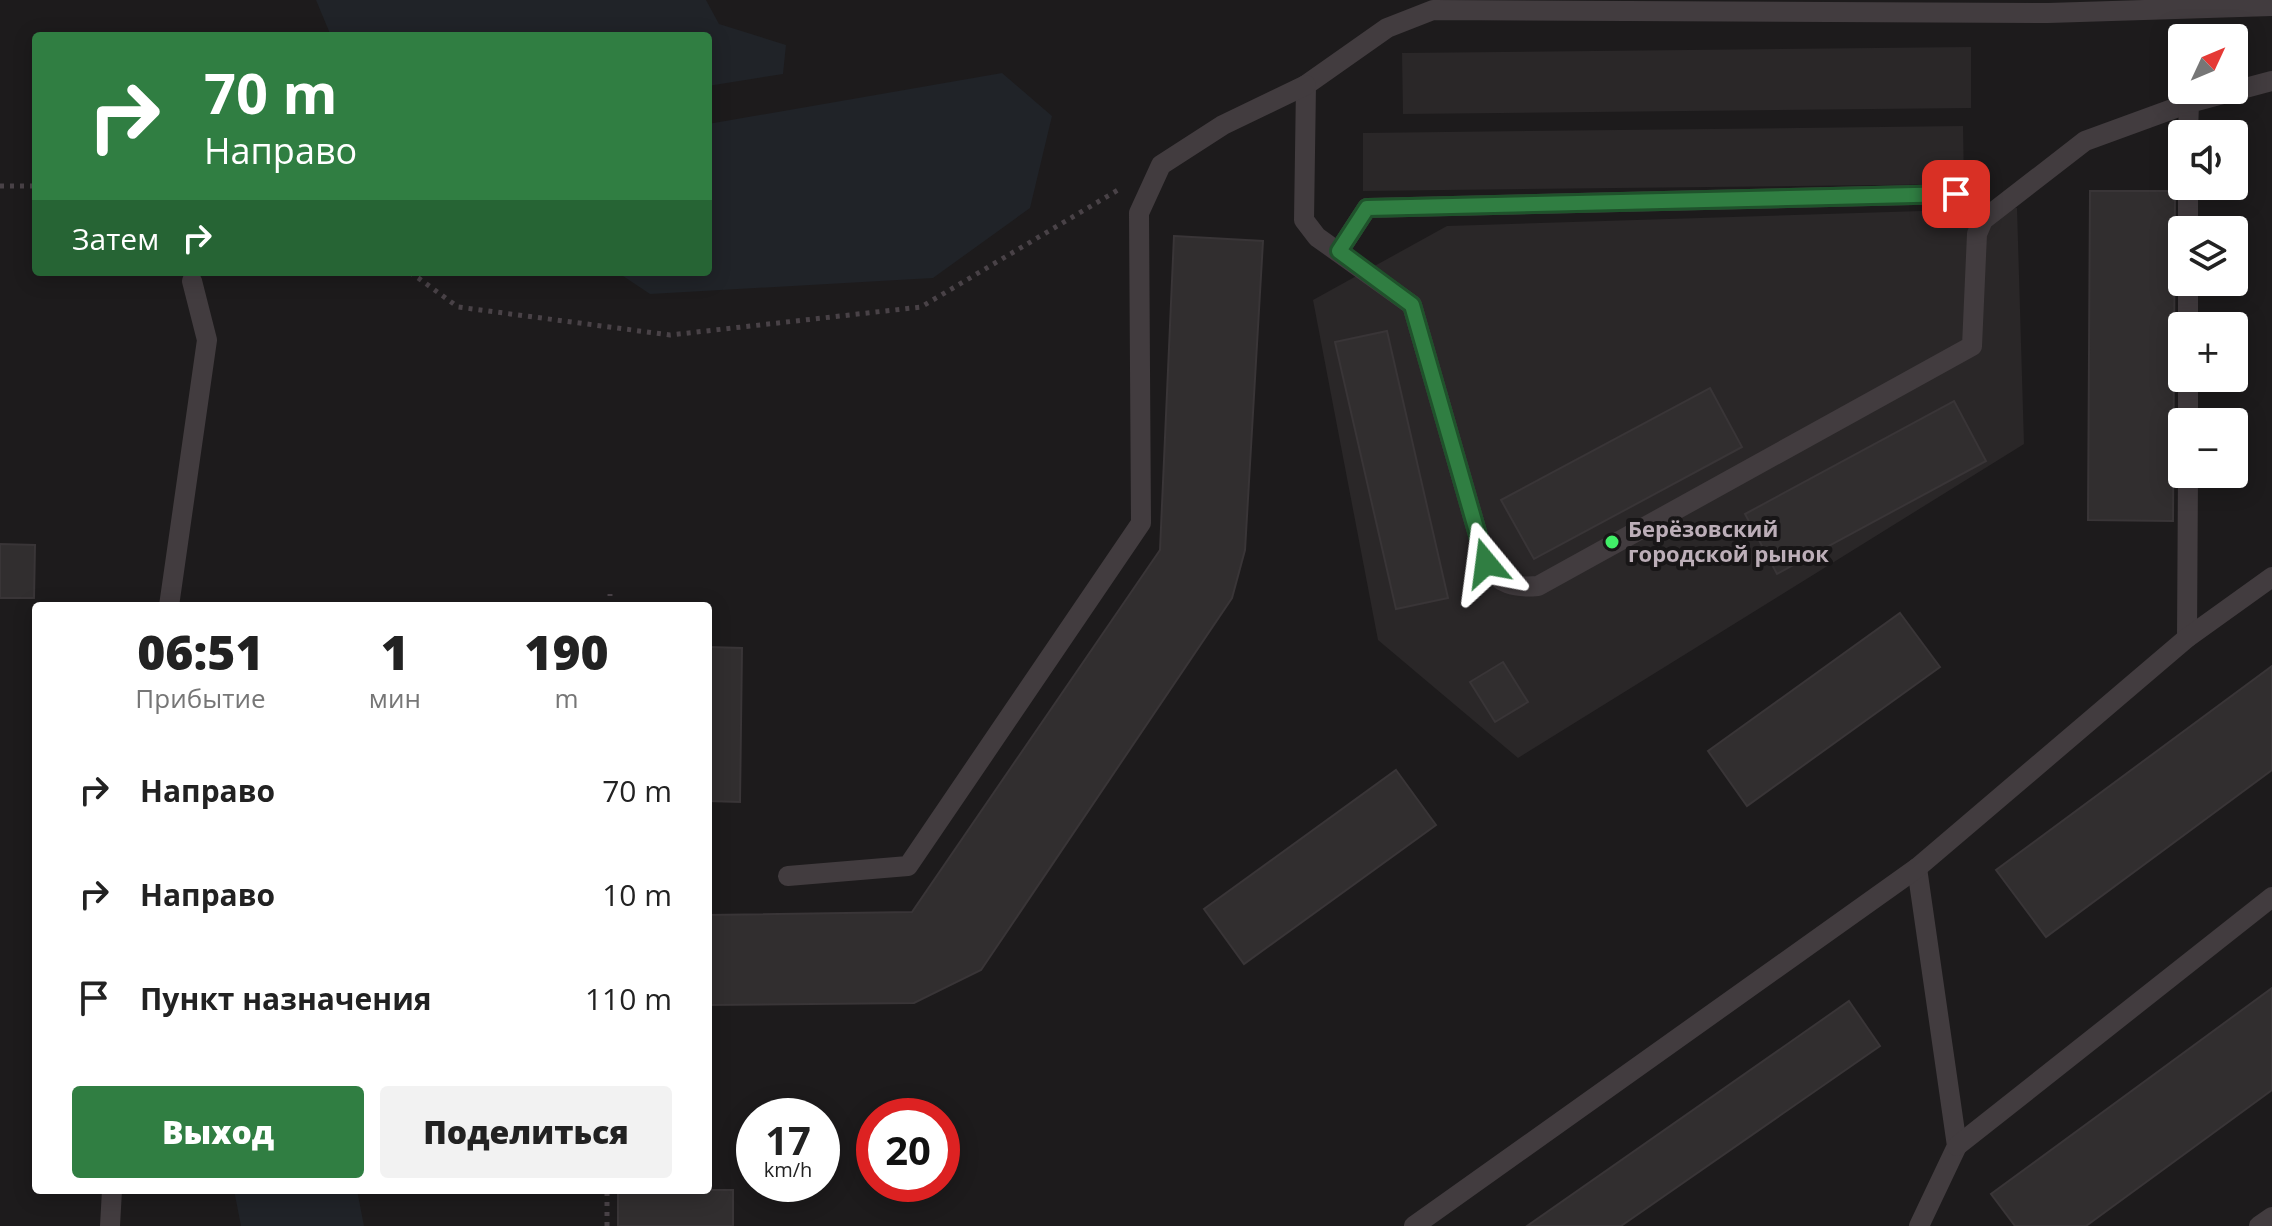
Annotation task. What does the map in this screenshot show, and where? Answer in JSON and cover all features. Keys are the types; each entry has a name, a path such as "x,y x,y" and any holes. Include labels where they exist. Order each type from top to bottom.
{"lane":[{"path":"788,876 908,866 1141,523 1139,213 1161,165 1223,125 1306,85 1387,28 1429,5 2272,6"},
{"path":"2248,87 2272,81"},
{"path":"1306,85 1304,220 1317,237 1412,305 1486,563 1492,574 1514,588 1538,586 1972,346 1977,234 1983,220 2085,141 2186,104"},
{"path":"1339,251 1367,208 1956,194"},
{"path":"170,602 207,340 192,281"},
{"path":"2187,638 2188,488"},
{"path":"1414,1226 1917,868 2187,638 2272,577"},
{"path":"1917,868 1957,1146"},
{"path":"1919,1226 1957,1146 2272,897"},
{"path":"110,1226 112,1194"},
{"path":"2259,1226 2272,1217"}],"path":[{"path":"415,276 458,307 670,335 921,307 1161,165"},
{"path":"0,186 32,186"},
{"path":"610,594 610,602"},
{"path":"607,1194 607,1226"}],"shaded area":[{"path":"316,0 706,0 719,24 786,45 783,74 712,85 712,32 329,32"},
{"path":"1971,47 1971,108 1403,114 1402,53"},
{"path":"1002,73 1052,116 1030,208 933,278 650,294 623,276 712,276 712,123"},
{"path":"1963,126 1964,184 1363,191 1363,133"},
{"name":"Берёзовский городской рынок","path":"2017,208 2024,444 1518,758 1378,640 1313,300 1447,226"},
{"path":"235,1194 358,1194 364,1226 241,1226"}],"building":[{"path":"2090,191 2168,191 2168,200 2175,200 2175,216 2168,216 2168,296 2174,296 2174,312 2168,312 2168,392 2174,392 2174,408 2168,408 2168,488 2173,488 2173,521 2088,520"},
{"path":"1174,236 1263,241 1245,550 1232,598 981,970 914,1003 712,1005 712,915 912,912 1160,550"},
{"path":"1387,331 1448,598 1396,609 1335,342"},
{"path":"1710,388 1742,447 1534,559 1501,500"},
{"path":"1954,401 1986,461 1777,574 1745,514"},
{"path":"0,544 35,545 34,598 0,598"},
{"path":"1900,613 1940,667 1747,806 1708,751"},
{"path":"712,647 742,648 740,802 712,801"},
{"path":"1503,662 1528,702 1495,722 1470,682"},
{"path":"2272,666 2272,770 2046,937 1996,870"},
{"path":"1396,770 1436,825 1244,964 1204,909"},
{"path":"2272,988 2272,1090 2086,1226 2015,1226 1991,1194"},
{"path":"1849,1001 1880,1046 1621,1226 1527,1226"},
{"path":"712,1190 733,1190 733,1226 618,1226 618,1194 712,1194"}],"place":[{"name":"Берёзовский городской рынок","path":"1612,542"}],"route":[{"path":"1486,563 1412,305 1339,251 1367,208 1956,194"}]}
